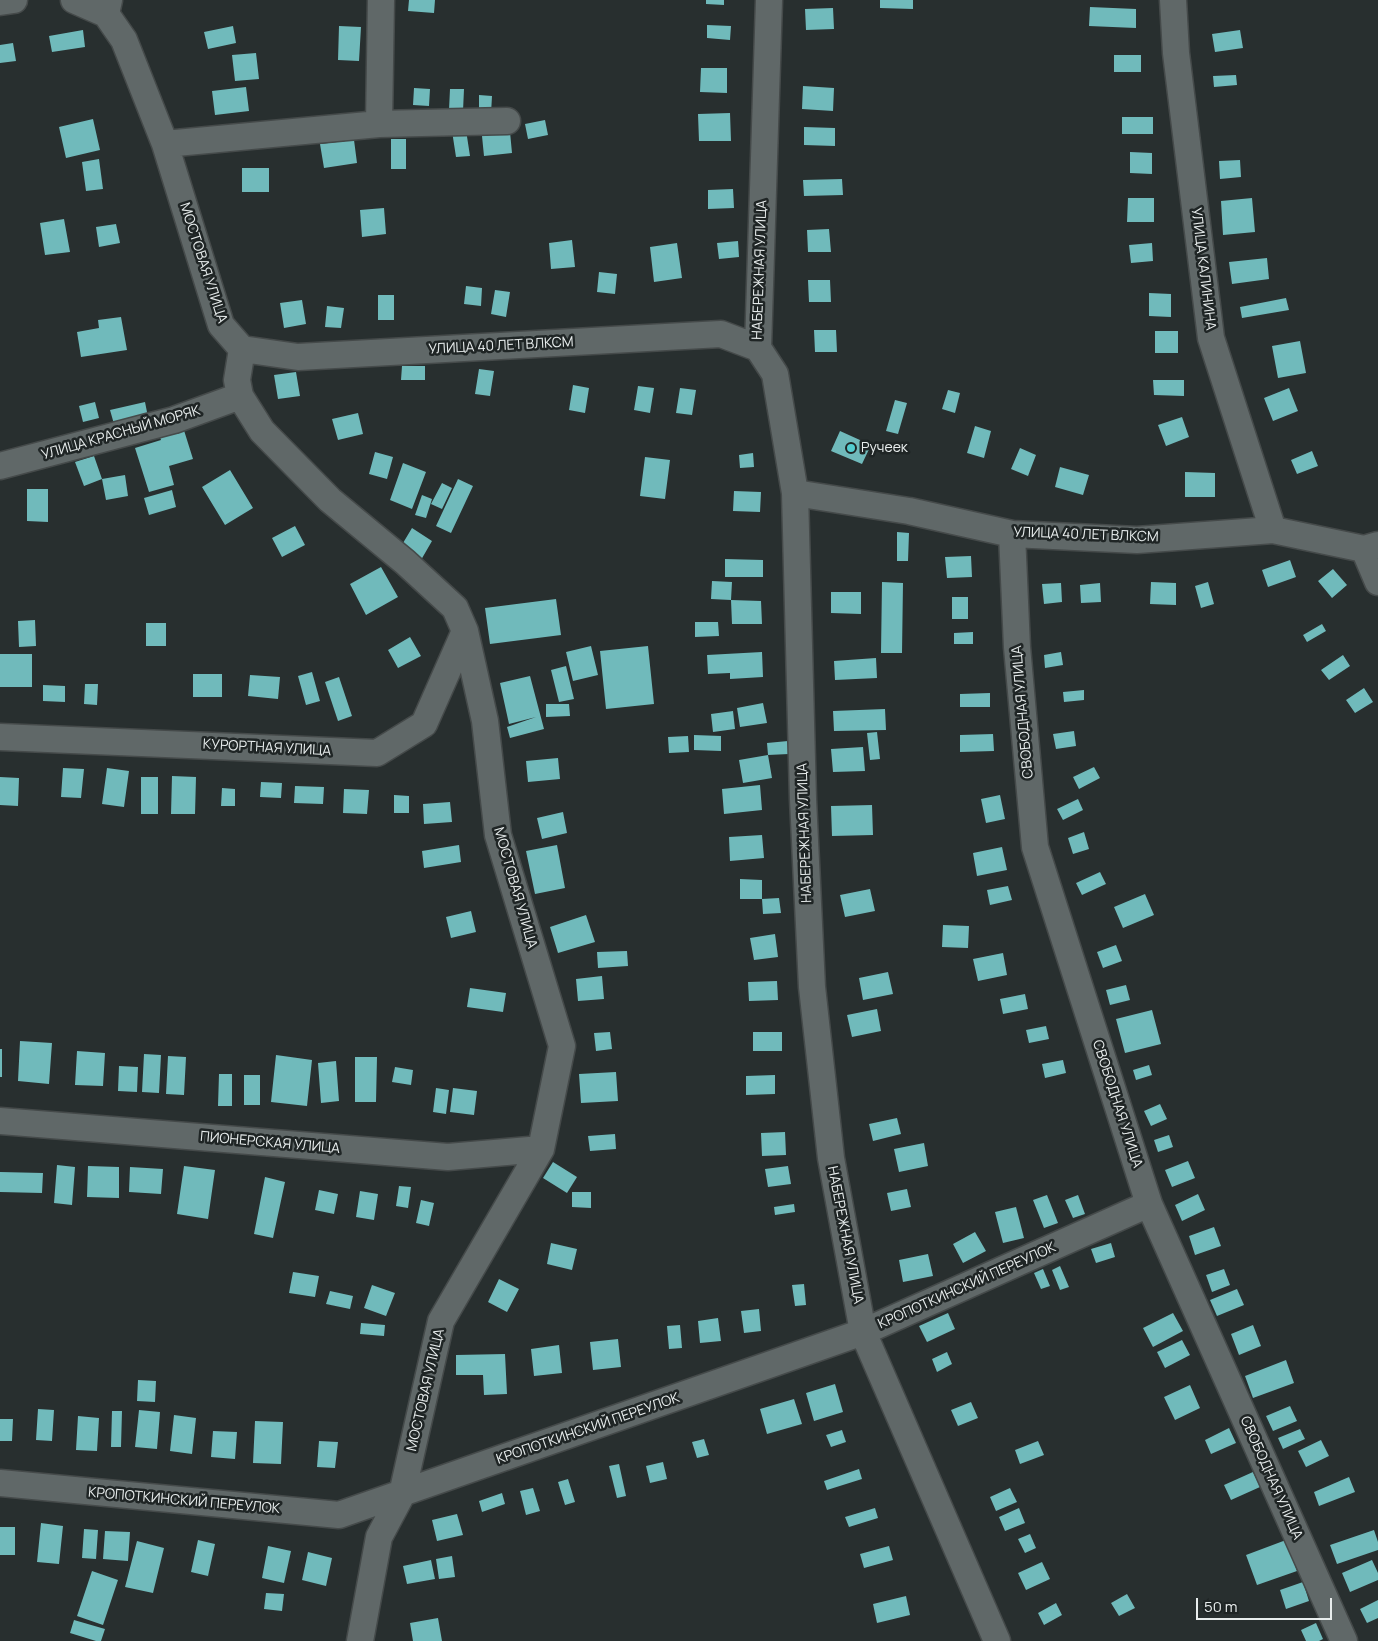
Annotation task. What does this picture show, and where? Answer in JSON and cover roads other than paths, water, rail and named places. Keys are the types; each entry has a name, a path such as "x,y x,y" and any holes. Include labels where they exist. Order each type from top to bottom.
{"street":[{"path":"0,2 14,0"},
{"path":"74,0 108,7"},
{"path":"379,124 382,0"},
{"name":"НАБЕРЕЖНАЯ УЛИЦА","path":"769,0 758,348 775,374 795,493 803,789 812,987 831,1158 864,1332 997,1641"},
{"name":"УЛИЦА КАЛИНИНА","path":"1173,0 1176,53 1211,338 1273,530"},
{"name":"МОСТОВАЯ УЛИЦА","path":"108,7 124,40 165,144 221,325 242,349 237,380 240,396 262,431 330,500 405,562 455,608 464,631 485,721 498,835 562,1046 541,1149 441,1320 402,1494 380,1537 360,1641"},
{"path":"165,144 379,124 507,121"},
{"name":"УЛИЦА 40 ЛЕТ ВЛКСМ","path":"242,349 298,356 722,334 758,348"},
{"name":"УЛИЦА КРАСНЫЙ МОРЯК","path":"0,466 174,420 240,396"},
{"name":"УЛИЦА 40 ЛЕТ ВЛКСМ","path":"795,493 909,511 1012,534 1136,540 1273,530 1371,547"},
{"name":"СВОБОДНАЯ УЛИЦА","path":"1012,534 1017,647 1034,847 1148,1204 1344,1641"},
{"path":"1371,547 1378,582"},
{"name":"КУРОРТНАЯ УЛИЦА","path":"0,737 377,752 424,724 464,631"},
{"name":"ПИОНЕРСКАЯ УЛИЦА","path":"0,1121 448,1158 541,1149"},
{"name":"КРОПОТКИНСКИЙ ПЕРЕУЛОК","path":"0,1483 339,1516 864,1332 1148,1204"}],"place":[{"name":"Ручеек","path":"851,448"}]}
